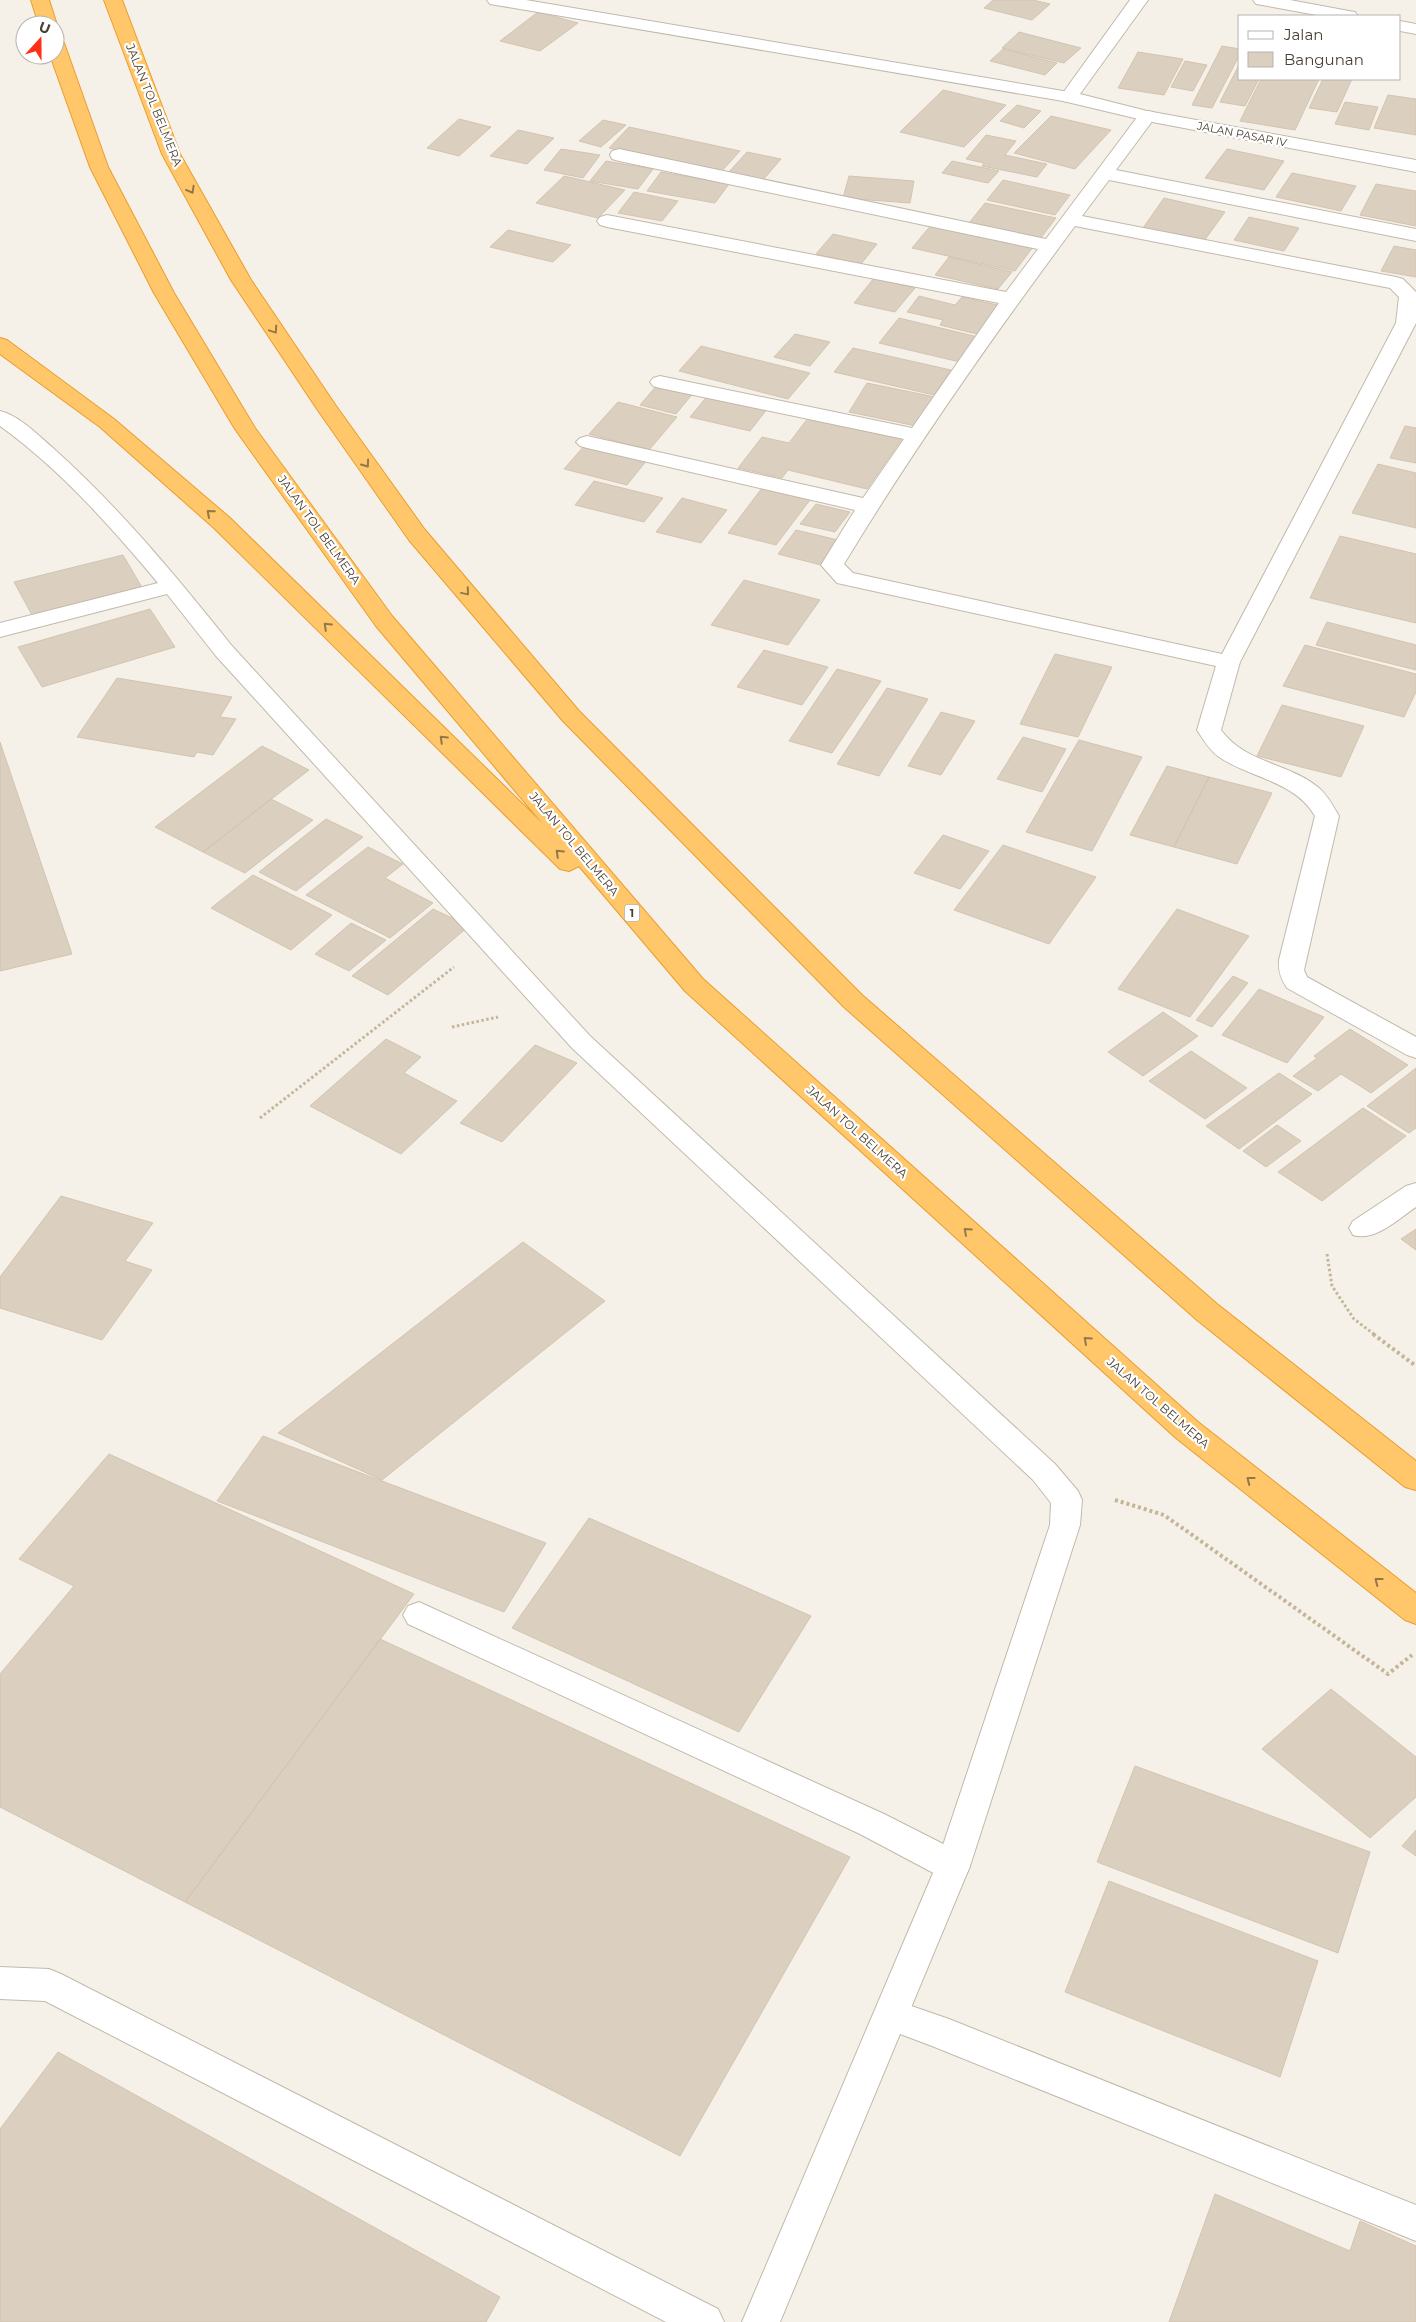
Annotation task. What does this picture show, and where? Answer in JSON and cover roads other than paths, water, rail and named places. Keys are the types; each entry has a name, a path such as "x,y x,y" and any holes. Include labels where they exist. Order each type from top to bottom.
{"highway":[{"path":"40,0 45,15"},
{"name":"JALAN TOL BELMERA","path":"113,0 172,154 241,280 327,409 417,536 571,716 853,1001 1207,1312 1416,1478"},
{"name":"JALAN TOL BELMERA","path":"63,65 99,167 164,293 245,429 384,621 694,985 1187,1430 1416,1611"},
{"path":"0,344 108,423 222,523 694,985"}],"street":[{"name":"JALAN PASAR IV","path":"496,0 1069,97 1147,116 1416,166"},
{"path":"1069,97 1099,52 1139,0"},
{"path":"1262,0 1344,15"},
{"path":"1401,26 1416,29"},
{"path":"1147,116 1106,174 1011,299 868,506 832,565 846,578 1229,662"},
{"path":"619,155 1051,246"},
{"path":"1106,174 1416,236"},
{"path":"1071,220 1396,283 1410,296 1411,324 1229,662 1210,730 1227,752 1303,788 1322,803 1327,816 1290,970 1296,982 1416,1049"},
{"path":"607,221 1011,299"},
{"path":"660,382 916,435"},
{"path":"0,417 17,427 94,496 173,586 224,651 581,1042 1044,1472 1067,1500 1065,1525 953,1866 761,2322"},
{"path":"587,442 868,506"},
{"path":"0,630 173,586"},
{"path":"1363,1228 1416,1193"},
{"path":"419,1615 872,1824 953,1866"},
{"path":"0,1983 49,1985 705,2322"},
{"path":"891,2015 1229,2147 1416,2223"}]}
